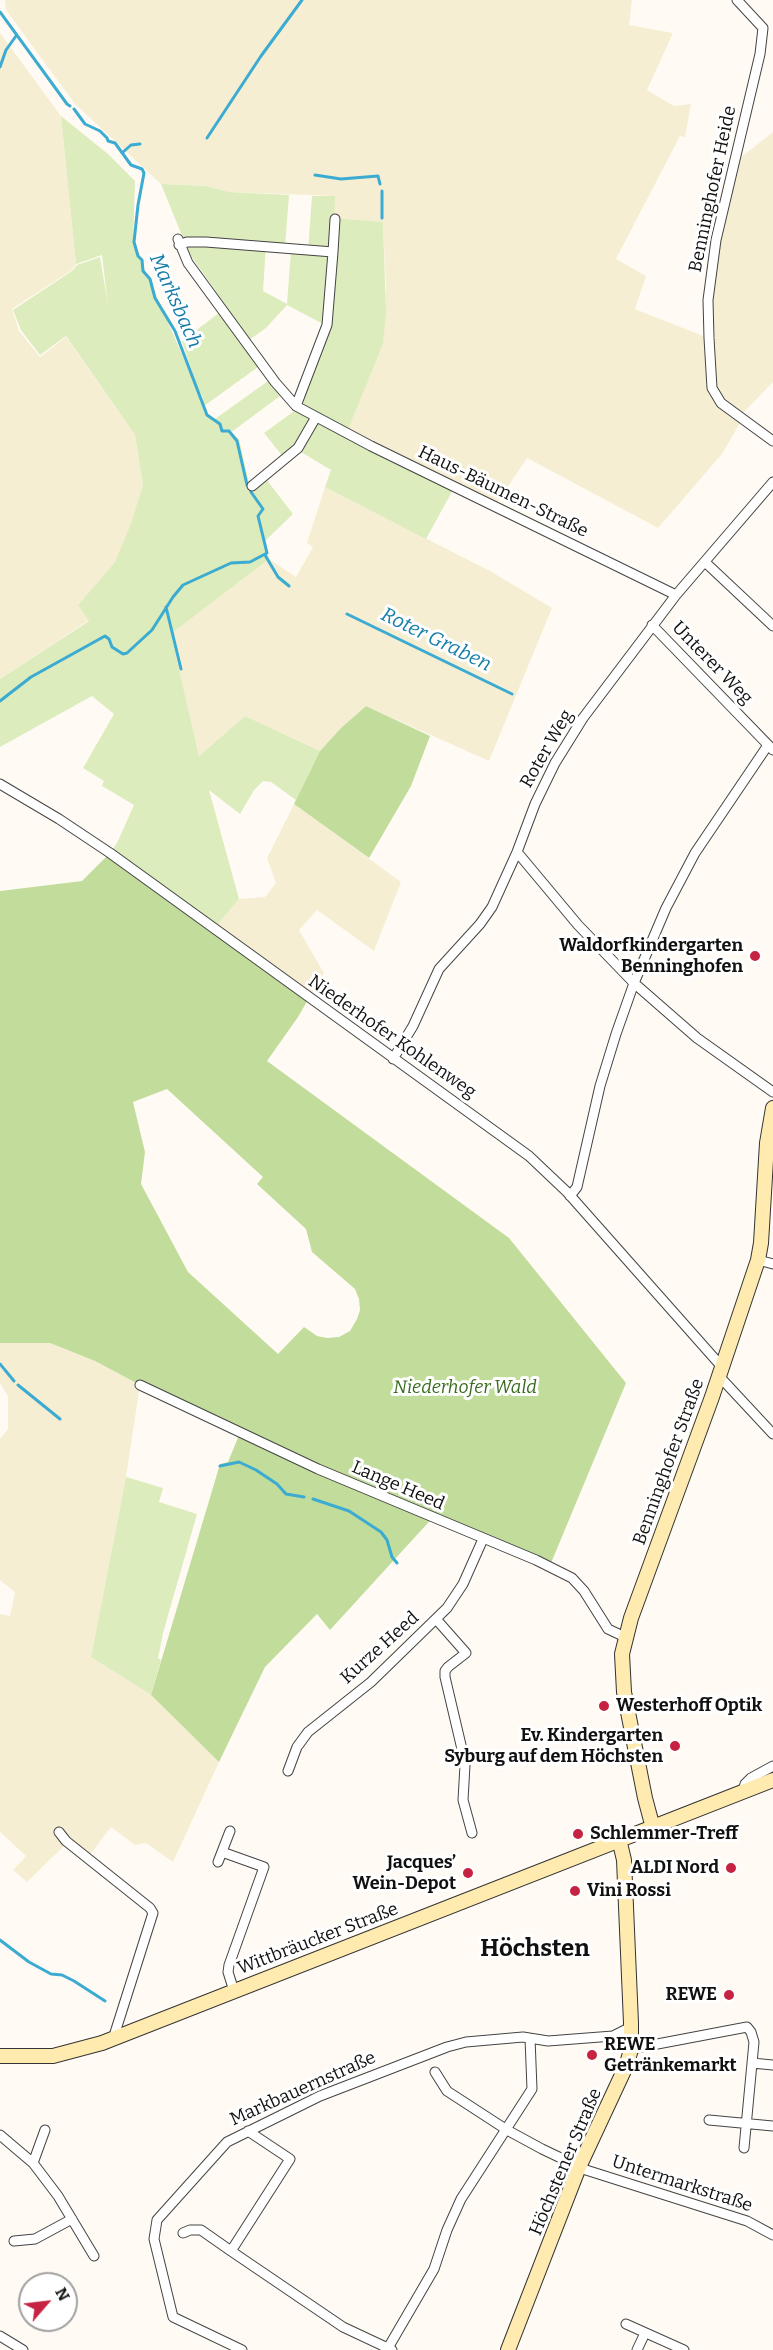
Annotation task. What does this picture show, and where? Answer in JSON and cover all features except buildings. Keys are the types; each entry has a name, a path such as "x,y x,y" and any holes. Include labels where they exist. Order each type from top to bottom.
{"main road":[{"name":"Benninghofer Straße","path":"653,1828 624,1692 621,1665 625,1637 721,1371 758,1260 767,1143 773,1108"},
{"name":"Wittbräucker Straße","path":"0,2056 53,2056 113,2039 773,1780"},
{"name":"Höchstener Straße","path":"508,2350 579,2167 621,2079 631,2049 624,1860 619,1839"}],"street":[{"path":"737,0 763,28 773,23"},
{"name":"Benninghofer Heide","path":"763,28 760,54 716,240 708,300 712,388 722,403 773,441"},
{"path":"296,406 327,325 335,219"},
{"name":"Haus-Bäumen-Straße","path":"333,252 179,242 188,263 207,290 275,382 296,406 676,595"},
{"path":"252,486 298,448 316,417"},
{"name":"Roter Weg","path":"393,1059 414,1026 439,969 480,924 492,907 517,852 535,804 555,763 583,718 676,595 706,563 773,482"},
{"path":"706,563 773,626"},
{"name":"Unterer Weg","path":"652,625 771,748"},
{"path":"570,1196 577,1187 600,1086 634,983 666,908 694,853 771,748"},
{"name":"Niederhofer Kohlenweg","path":"0,784 92,841 529,1156 570,1196 773,1434"},
{"path":"517,852 578,925 634,983 697,1038 773,1092"},
{"path":"758,1260 773,1264"},
{"name":"Lange Heed","path":"140,1385 318,1469 572,1578 584,1591 608,1629 625,1637"},
{"name":"Kurze Heed","path":"288,1771 297,1747 308,1732 371,1682 447,1608 463,1584 483,1539"},
{"path":"436,1619 466,1653 448,1667 445,1677 465,1765 462,1800 472,1833"},
{"name":"Wittbräucker Straße","path":"743,1791 745,1784 751,1778 773,1766"},
{"path":"218,1862 230,1831"},
{"path":"59,1832 66,1841 150,1908 153,1913 130,1979 113,2039"},
{"path":"222,1852 264,1867 229,1965 228,1972 234,1991"},
{"name":"Markbauernstraße","path":"242,2350 173,2317 154,2239 157,2220 227,2142 320,2096 428,2053 466,2042 523,2037 548,2042 605,2037 613,2036 631,2027"},
{"path":"631,2049 747,2027 754,2042 744,2148"},
{"path":"183,2233 190,2230 201,2230 343,2327 390,2349 434,2269 447,2230 461,2199 532,2089 533,2061 530,2038"},
{"path":"752,2063 773,2065"},
{"name":"Untermarkstraße","path":"435,2073 447,2091 507,2130 579,2167 747,2221 773,2235"},
{"path":"709,2120 773,2126"},
{"path":"33,2163 45,2130"},
{"path":"231,2251 290,2158 248,2131"},
{"path":"0,2135 33,2163 72,2219 94,2256"},
{"path":"14,2241 35,2240 72,2219"},
{"path":"626,2324 684,2350"},
{"path":"637,2350 645,2333"},
{"path":"0,2336 23,2350"}],"shaded area":[{"path":"5,0 632,0 629,25 673,33 647,90 674,106 691,104 685,137 680,136 616,259 646,276 635,309 708,338 708,300 734,163 773,132 773,382 743,413 740,423 722,454 658,528 527,458 495,506 348,429 383,344 386,288 383,222 333,218 334,196 229,192 206,186 161,184 75,104 6,10"},
{"path":"0,33 61,116 76,264 72,270 12,309 19,331 40,357 66,337 135,435 143,485 115,562 78,605 89,620 0,679"},
{"path":"325,487 490,571 552,608 489,761 366,706 320,751 245,716 199,756 171,634 269,559 296,577 313,547 307,543"},
{"path":"294,804 401,882 374,951 317,910 299,930 324,973 309,998 214,929 239,899 265,897 276,883 267,858"},
{"path":"0,1343 50,1343 95,1361 140,1385 126,1477 91,1657 151,1695 219,1762 173,1862 146,1843 135,1845 111,1827 89,1856 66,1844 27,1882 13,1870 26,1856 0,1832 0,1614 10,1616 15,1592 0,1580 0,1439 8,1429 8,1396 0,1383"}],"green space":[{"path":"61,116 108,154 135,181 133,243 202,400 182,341 227,307 189,253 161,184 206,186 229,192 289,195 285,246 266,245 263,291 287,304 291,251 308,251 312,196 335,196 334,218 383,222 386,313 383,344 345,437 393,462 454,488 426,539 325,487 331,470 296,449 284,458 264,433 304,404 302,396 325,325 287,305 266,328 242,345 258,367 204,406 207,413 215,419 268,381 280,396 233,431 228,430 239,439 249,483 266,479 293,514 265,541 269,559 171,634 199,756 245,716 320,751 296,800 271,782 263,781 254,790 240,814 209,790 239,899 214,929 110,853 134,805 102,786 104,781 83,768 114,714 92,696 0,747 0,679 89,621 78,605 115,562 143,485 135,435 66,336 40,355 21,330 13,310 72,271 77,265 100,257 108,305 102,255 76,264"},
{"path":"366,706 430,736 411,786 369,858 294,804 320,751"},
{"name":"Niederhofer Wald","path":"110,853 309,998 267,1061 509,1238 626,1383 551,1563 437,1513 330,1630 317,1614 265,1667 219,1762 151,1695 220,1464 228,1462 242,1428 140,1385 95,1361 50,1343 0,1343 0,891 82,881","holes":["167,1089 263,1177 257,1184 306,1229 312,1252 355,1289 360,1310 350,1331 339,1337 317,1336 304,1327 278,1354 188,1272 141,1184 145,1152 133,1102"]},
{"path":"126,1477 163,1488 159,1502 197,1514 163,1633 158,1658 161,1660 151,1695 91,1657"}],"waterway":[{"path":"207,138 261,56 302,0"},
{"name":"Marksbach","path":"0,12 70,106"},
{"path":"0,67 6,50 16,36"},
{"name":"Marksbach","path":"74,109 85,124 100,131 108,141 115,143 131,165 142,169 144,173 134,242 138,256 142,260 143,271 150,279 155,298 175,331 207,415 220,424 222,431 229,431 237,441 247,485"},
{"path":"122,153 131,145 140,144"},
{"path":"315,175 341,179 378,176 380,184"},
{"path":"382,191 382,218"},
{"name":"Marksbach","path":"0,701 31,677 105,636 112,647 123,654 127,653 152,630 183,585 231,563 250,562 267,553 258,516 263,509 251,492"},
{"name":"Roter Graben","path":"265,555 278,577 289,586"},
{"path":"166,607 181,669"},
{"name":"Roter Graben","path":"347,614 512,694"},
{"name":"Lange Heed","path":"0,1364 14,1381"},
{"name":"Lange Heed","path":"18,1385 60,1419"},
{"name":"Lange Heed","path":"220,1466 239,1462 277,1484 286,1494 304,1497"},
{"name":"Lange Heed","path":"313,1499 349,1511 381,1532 397,1563"},
{"path":"0,1940 29,1962 51,1974 62,1975 74,1981 105,2001"}],"place":[{"name":"Waldorfkindergarten Benninghofen","path":"755,956"},
{"name":"Westerhoff Optik","path":"604,1706"},
{"name":"Ev. Kindergarten Syburg auf dem Höchsten","path":"675,1746"},
{"name":"Schlemmer-Treff","path":"578,1834"},
{"name":"ALDI Nord","path":"731,1868"},
{"name":"Jacques’ Wein-Depot","path":"468,1873"},
{"name":"Vini Rossi","path":"575,1891"},
{"name":"REWE","path":"729,1995"},
{"name":"REWE Getränkemarkt","path":"592,2055"}],"district":[{"name":"Höchsten","path":"535,1949"}]}
